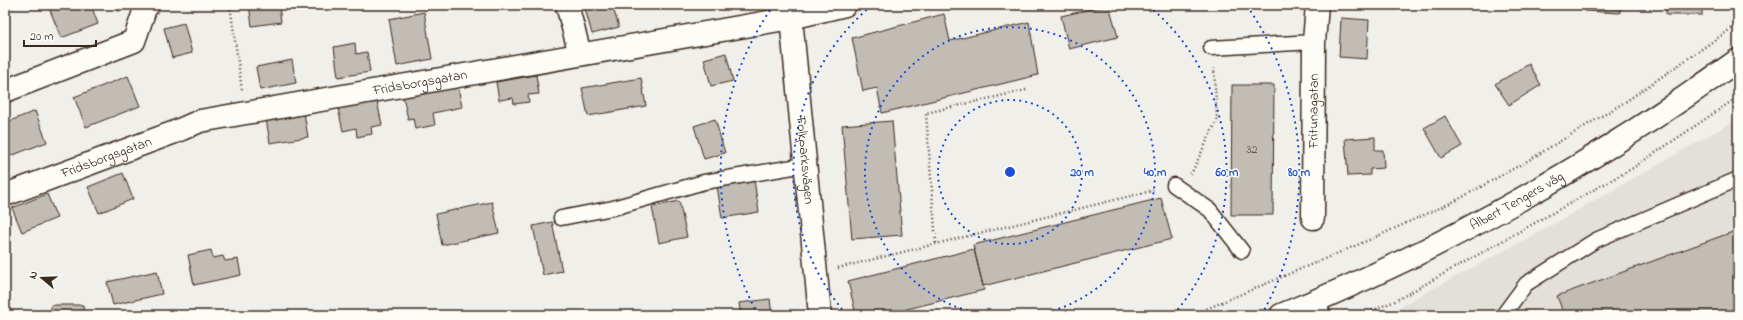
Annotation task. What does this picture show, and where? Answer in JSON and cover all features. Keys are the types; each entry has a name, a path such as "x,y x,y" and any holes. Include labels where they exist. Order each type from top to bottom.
{"street":[{"path":"5,91 134,41 146,6 148,5"},
{"path":"567,5 580,54"},
{"name":"Fridsborgsgatan","path":"5,195 200,122 580,54 790,11 846,5"},
{"name":"Fritunagatan","path":"1313,218 1314,42 1317,5"},
{"name":"Folkparksvägen","path":"790,11 820,315"},
{"name":"Albert Tengers väg","path":"1281,315 1321,307 1383,271 1472,226 1558,178 1698,88 1738,60"}],"lane":[{"path":"1211,48 1314,42"},
{"path":"561,218 613,208 704,182 805,165"},
{"path":"1503,315 1526,284 1596,240 1738,179"},
{"path":"1174,185 1210,210 1242,251"}],"path":[{"path":"230,5 245,114"},
{"path":"1192,315 1369,240 1457,200 1529,160 1625,102 1738,24"},
{"path":"816,274 1174,185 1192,172 1217,120 1216,81 1211,48"},
{"path":"936,243 926,112 1026,90"},
{"path":"1361,315 1395,301 1633,168 1738,97"}],"shaded area":[{"path":"1738,119 1738,315 1379,315 1399,307 1541,231"}],"building":[{"path":"48,5 91,5 98,24 61,38"},
{"path":"249,5 279,5 281,22 252,26"},
{"path":"584,5 623,5 624,8 614,11 619,27 592,34"},
{"path":"1109,5 1118,37 1069,49 1061,16"},
{"path":"1585,5 1620,5 1620,13 1585,11"},
{"path":"1666,5 1702,5 1702,15 1666,15"},
{"path":"424,12 432,59 397,66 389,19"},
{"path":"944,14 950,41 1029,22 1038,75 882,113 877,88 863,91 852,38"},
{"path":"1341,18 1369,20 1367,59 1339,57"},
{"path":"184,23 192,53 172,58 164,28"},
{"path":"355,43 356,54 367,52 370,72 338,77 334,47"},
{"path":"726,53 733,81 711,86 704,59"},
{"path":"292,60 296,83 260,90 256,67"},
{"path":"1529,64 1541,85 1509,105 1495,84"},
{"path":"536,75 539,94 528,95 529,102 514,104 513,98 499,100 496,82"},
{"path":"128,76 140,106 86,127 74,97"},
{"path":"641,78 646,106 588,116 582,88"},
{"path":"1232,85 1274,85 1273,215 1231,215"},
{"path":"458,87 462,107 433,113 435,125 415,129 413,118 408,119 403,97"},
{"path":"377,101 382,125 371,127 372,134 357,137 356,128 343,131 338,108"},
{"path":"35,111 47,142 5,158 5,123"},
{"path":"304,113 308,137 270,143 266,119"},
{"path":"1445,116 1462,146 1441,158 1424,128"},
{"path":"715,119 725,153 704,159 694,126"},
{"path":"892,121 902,235 852,239 842,125"},
{"path":"1375,137 1375,150 1383,150 1384,168 1370,169 1370,175 1348,176 1345,139"},
{"path":"123,173 133,199 99,213 88,187"},
{"path":"754,180 759,212 722,218 717,186"},
{"path":"47,194 57,218 22,232 12,208"},
{"path":"1161,198 1172,239 983,286 973,245"},
{"path":"679,201 687,237 659,243 652,207"},
{"path":"492,202 499,233 442,245 436,214"},
{"path":"552,222 562,271 543,275 533,226"},
{"path":"1738,230 1738,315 1564,315 1557,296"},
{"path":"974,249 984,290 883,315 856,315 848,281"},
{"path":"211,250 213,258 223,256 225,261 238,259 241,275 194,285 188,255"},
{"path":"157,271 162,294 113,305 107,282"},
{"path":"770,299 772,315 741,315 739,303"},
{"path":"51,305 83,305 84,315 51,315"},
{"path":"345,314 345,315 312,315"}]}
